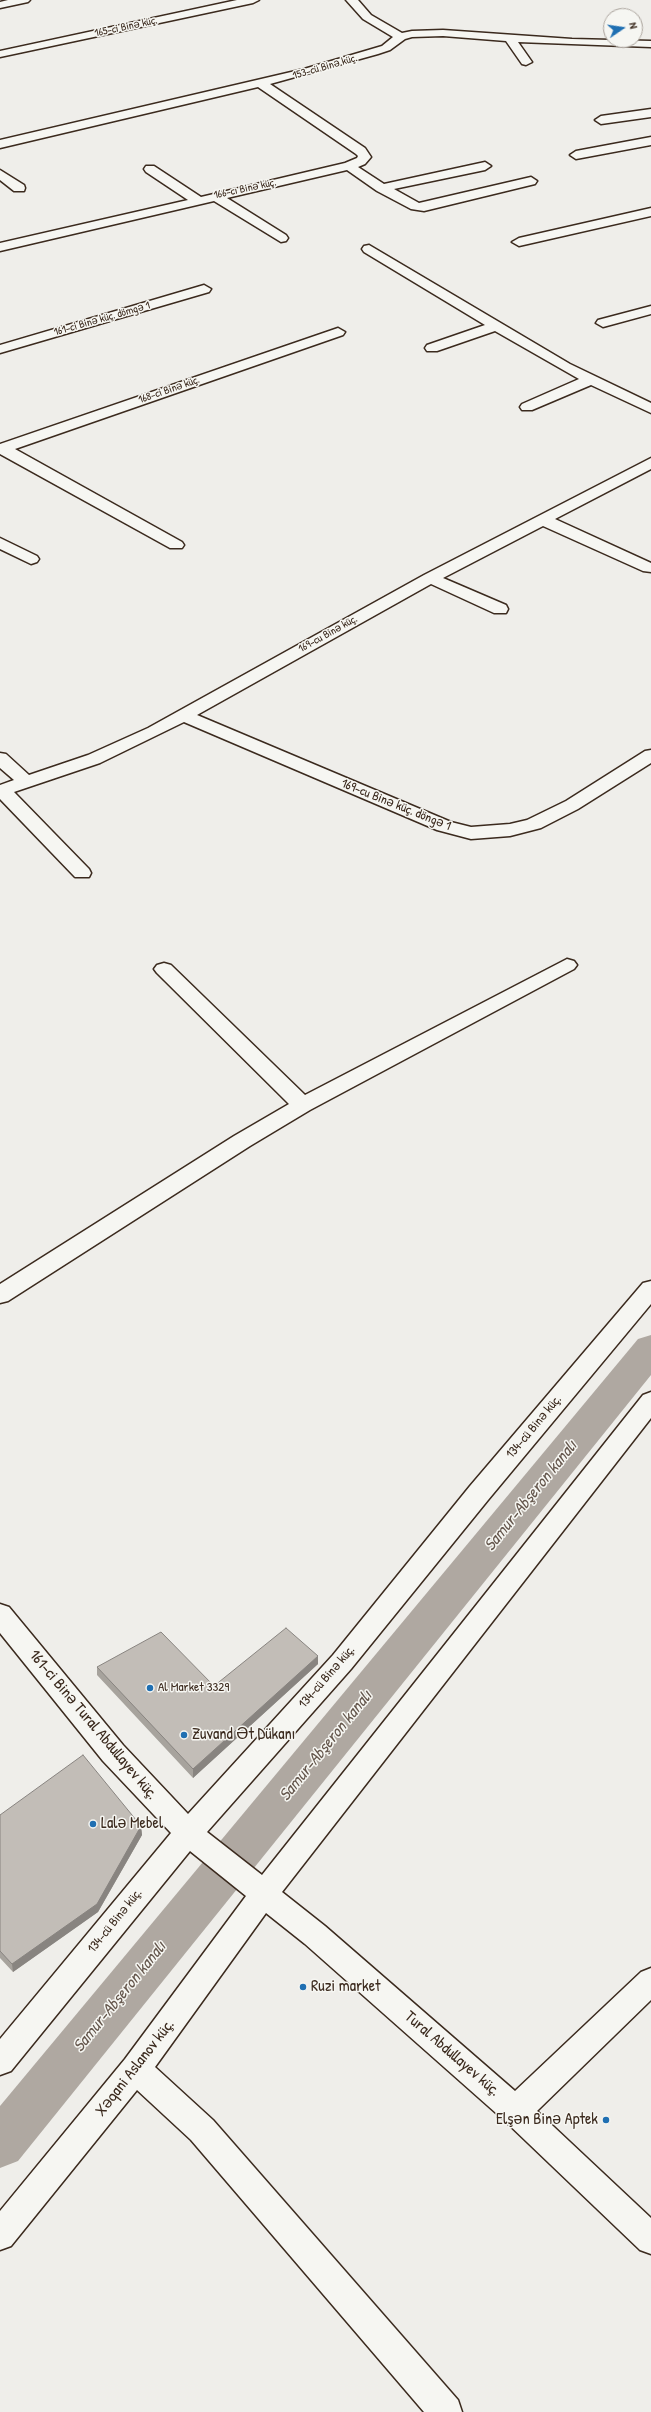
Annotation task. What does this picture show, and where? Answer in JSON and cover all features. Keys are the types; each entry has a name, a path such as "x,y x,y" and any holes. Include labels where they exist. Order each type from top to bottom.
{"street":[{"path":"0,5 24,0"},
{"name":"165-ci Binə küç.","path":"0,54 252,0"},
{"path":"352,0 367,17 383,28 401,37"},
{"name":"153-cü Binə küç.","path":"0,144 262,84 374,52 390,45 401,37 424,33 607,44 651,44"},
{"path":"510,38 526,62"},
{"name":"166-cı Binə küç.","path":"0,247 214,196 349,166 361,161 365,157 361,150 262,84"},
{"path":"602,120 650,114"},
{"path":"576,155 651,141"},
{"path":"349,166 382,188 416,206 424,207 531,181"},
{"path":"382,188 485,166"},
{"path":"150,169 197,200"},
{"path":"0,174 19,188"},
{"path":"214,196 281,238"},
{"path":"519,242 651,212"},
{"path":"369,249 590,380 651,409"},
{"name":"161-ci Binə küç. dömgə 1","path":"0,349 204,289"},
{"path":"603,323 651,310"},
{"path":"432,348 497,325"},
{"name":"168-ci Binə küç.","path":"1,448 338,332"},
{"path":"527,407 590,380"},
{"path":"1,448 176,545"},
{"name":"169-cu Binə küç.","path":"1,791 28,783 100,756 154,732 182,715 430,578 651,463"},
{"path":"544,520 649,568"},
{"path":"2,545 30,559"},
{"path":"430,578 500,609"},
{"name":"169-cu Binə küç. döngə 1","path":"182,715 444,826 471,832 510,830 534,824 572,805 651,755"},
{"path":"0,758 28,783"},
{"path":"1,791 82,873"},
{"path":"0,1295 303,1105 567,965"},
{"path":"164,969 303,1105"},
{"name":"134-cü Binə küç.","path":"0,2062 188,1833 342,1662 479,1493 651,1289"},
{"name":"Xəqani Aslanov küç.","path":"0,2235 136,2069 263,1895 651,1401"},
{"name":"161-ci Binə Tural Abdullayev küç.","path":"0,1614 112,1753 188,1833 263,1895"},
{"name":"Tural Abdullayev küç.","path":"263,1895 315,1935 516,2111 651,2238"},
{"path":"516,2111 651,1981"},
{"path":"136,2069 202,2130 446,2412"}],"building":[{"path":"286,1628 318,1656 193,1769 97,1667 161,1632 214,1686"},
{"path":"83,1755 141,1826 97,1904 12,1964 0,1951 0,1815"}],"waterway":[{"name":"Samur-Abşeron kanalı","path":"0,2144 651,1349"}],"place":[{"name":"Al Market 3329","path":"150,1688"},
{"name":"Zuvand Ət Dükanı","path":"184,1735"},
{"name":"Lalə Mebel","path":"93,1824"},
{"name":"Ruzi market","path":"303,1987"},
{"name":"Elşən Binə Aptek","path":"606,2120"}]}
